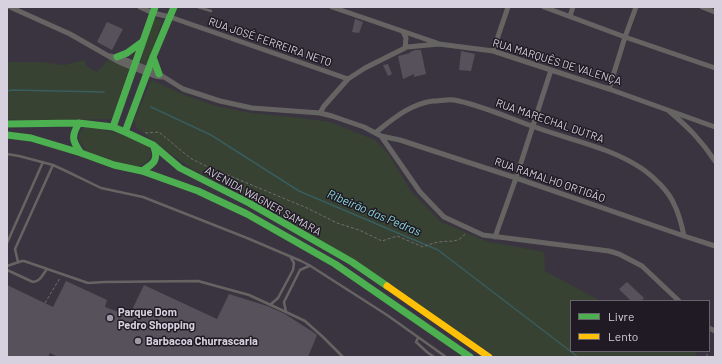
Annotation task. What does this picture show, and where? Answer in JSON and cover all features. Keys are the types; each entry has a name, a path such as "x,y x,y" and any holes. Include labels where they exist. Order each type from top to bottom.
{"main road":[{"path":"125,132 147,71 174,7"},
{"path":"113,127 154,10"},
{"path":"113,56 128,53 143,42"},
{"path":"153,56 160,75"},
{"path":"79,123 74,131 73,138 81,153"},
{"name":"AVENIDA WAGNER SAMARA","path":"7,124 79,123 113,127 153,145 180,168 249,204 352,262 489,357"},
{"name":"AVENIDA WAGNER SAMARA","path":"7,135 32,138 114,165 142,171 205,194 247,214 335,264 467,356"},
{"path":"142,171 152,165 156,160 156,153 153,145"}],"street":[{"path":"12,7 134,66 160,75 183,89 220,101 252,108 332,116 375,132 381,136 420,192 444,217 483,235 609,251 619,254 642,266 678,300"},
{"name":"RUA JOSÉ FERREIRA NETO","path":"140,7 154,10 348,80"},
{"path":"332,7 439,44"},
{"path":"493,51 508,7"},
{"path":"544,7 715,68"},
{"path":"570,16 573,7"},
{"path":"609,89 636,7"},
{"path":"702,7 715,12"},
{"path":"403,32 406,38 406,48"},
{"name":"RUA MARQUÊS DE VALENÇA","path":"320,114 324,106 348,80 365,68 406,48 439,44 493,51 667,109 689,128 704,145 715,161"},
{"path":"495,237 551,70"},
{"name":"RUA MARECHAL DUTRA","path":"375,132 400,113 416,105 432,101 452,100 474,105 622,157 645,171 661,186 674,204 682,225 684,236"},
{"path":"667,109 715,126"},
{"name":"RUA RAMALHO ORTIGÃO","path":"381,136 400,140 714,245"}],"lane":[{"path":"198,7 211,11"},
{"path":"7,154 53,165 101,188 143,197 240,235 309,265 386,315 446,357"},
{"path":"7,243 43,162"},
{"path":"18,262 14,249 53,165"},
{"path":"270,304 278,298 293,270 294,263 291,257"},
{"path":"7,266 24,261 88,283 198,281 249,295 286,312 305,322 343,357"},
{"path":"286,312 284,302 300,270 309,265"},
{"path":"7,270 35,282 38,281 47,269"},
{"path":"418,338 416,342 434,357"}],"path":[{"path":"138,138 141,134 159,132 190,158 206,166 382,241 397,236 423,247 438,242 460,239 468,229"},
{"path":"45,303 62,274"}],"green space":[{"path":"152,20 160,20 161,23 149,62 147,65 142,64 141,61"},
{"path":"109,59 129,69 112,119 31,121 7,119 7,62 41,62 64,65 85,60 86,66 97,72"},
{"path":"152,80 182,94 216,106 251,113 330,122 375,140 387,152 411,191 441,222 489,242 544,252 545,271 599,300 570,300 570,352 696,352 696,357 495,357 356,261 243,193 194,170 136,127 134,120"},
{"path":"85,126 112,132 148,145 151,153 150,159 139,167 114,162 87,152 79,140 80,133"}],"building":[{"path":"355,19 363,22 359,33 352,32"},
{"path":"107,22 123,29 112,50 97,42"},
{"path":"415,50 421,50 426,74 414,77 414,74 403,79 398,56"},
{"path":"461,51 475,54 471,71 459,70"},
{"path":"388,64 392,74 388,76 383,65"},
{"name":"Parque Dom Pedro Shopping","path":"66,281 107,300 105,307 129,316 144,285 217,319 229,294 267,306 285,314 317,335 308,357 58,357 50,353 48,357 7,357 7,285 53,307"},
{"path":"627,282 644,298 642,300 630,300 619,289"}],"waterway":[{"name":"Ribeirão das Pedras","path":"7,91 104,92"},
{"name":"Ribeirão das Pedras","path":"151,107 211,135 299,191 438,250 570,351"},
{"name":"Ribeirão das Pedras","path":"571,352 578,357"}],"traffic: fast":[{"path":"113,127 155,7"},
{"path":"125,132 153,57 174,7"},
{"path":"117,57 127,53 142,42"},
{"path":"153,57 159,74"},
{"path":"79,123 75,131 74,142 81,153"},
{"path":"7,124 79,123 113,127 125,132 153,145 180,168 249,203 352,262 387,286"},
{"path":"7,135 31,138 81,153 114,165 142,171 198,191 247,214 335,264 470,357"},
{"path":"142,171 154,162 156,156 154,147"}],"traffic: slow":[{"path":"387,286 489,357"}],"place":[{"name":"Parque Dom Pedro Shopping","path":"110,318"},
{"name":"Barbacoa Churrascaria","path":"138,341"}]}
